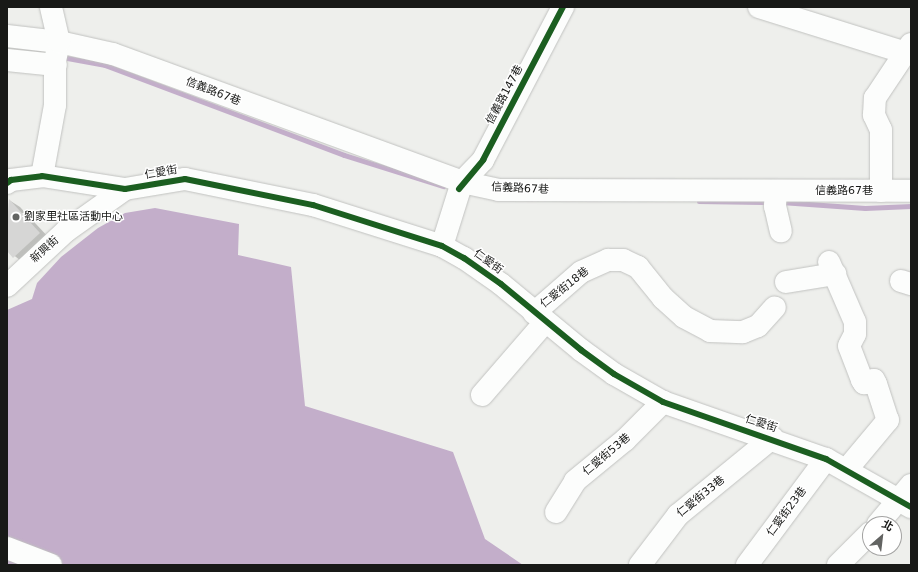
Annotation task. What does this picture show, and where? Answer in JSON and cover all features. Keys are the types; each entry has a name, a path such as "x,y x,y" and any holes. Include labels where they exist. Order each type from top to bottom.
{"street":[{"path":"42,176 55,105 57,53 51,7"},
{"name":"信義路147巷","path":"458,192 482,160 563,7"},
{"path":"759,7 908,48 875,98 874,115 881,130 880,191"},
{"name":"信義路67巷","path":"7,36 57,53 113,54 458,192 499,190 776,197 880,191 911,191"},
{"path":"7,60 57,53"},
{"name":"仁愛街","path":"7,183 11,180 42,176 125,190 185,179 312,205 442,246 464,258 501,284 539,318 614,374 664,402 772,438 826,459 907,497"},
{"name":"新興街","path":"7,286 66,231 125,190"},
{"path":"442,246 458,192"},
{"path":"776,197 781,230"},
{"name":"仁愛街18巷","path":"482,395 539,318 581,272 608,260 623,260 638,267 663,298 684,317 710,331 743,332 758,326 775,308"},
{"path":"786,282 832,268 855,322 855,334 849,346 864,383 874,380 888,420 847,469"},
{"name":"仁愛街53巷","path":"556,512 575,481 625,440 664,402"},
{"name":"仁愛街33巷","path":"640,565 678,515 772,438"},
{"name":"仁愛街23巷","path":"747,565 826,459"},
{"path":"887,516 907,497"},
{"path":"838,565 862,541"},
{"path":"7,548 52,565"}],"shaded area":[{"path":"155,208 239,224 238,255 291,267 305,406 453,452 485,539 523,565 7,565 7,310 32,299 37,283 61,257 98,228 125,213"}],"building":[{"name":"劉家里社區活動中心","path":"9,199 40,233 13,258 7,251"}],"waterway":[{"path":"62,57 105,65 344,155 443,186"},
{"path":"699,201 770,202"},
{"path":"781,202 865,208 911,206"}],"cycle path":[{"path":"459,189 483,160 563,7"},
{"path":"7,183 11,180 42,176 125,189 185,179 313,205 442,246 464,258 501,284 581,350 614,374 663,402 826,459 911,507"}],"place":[{"name":"劉家里社區活動中心","path":"16,217"}]}
